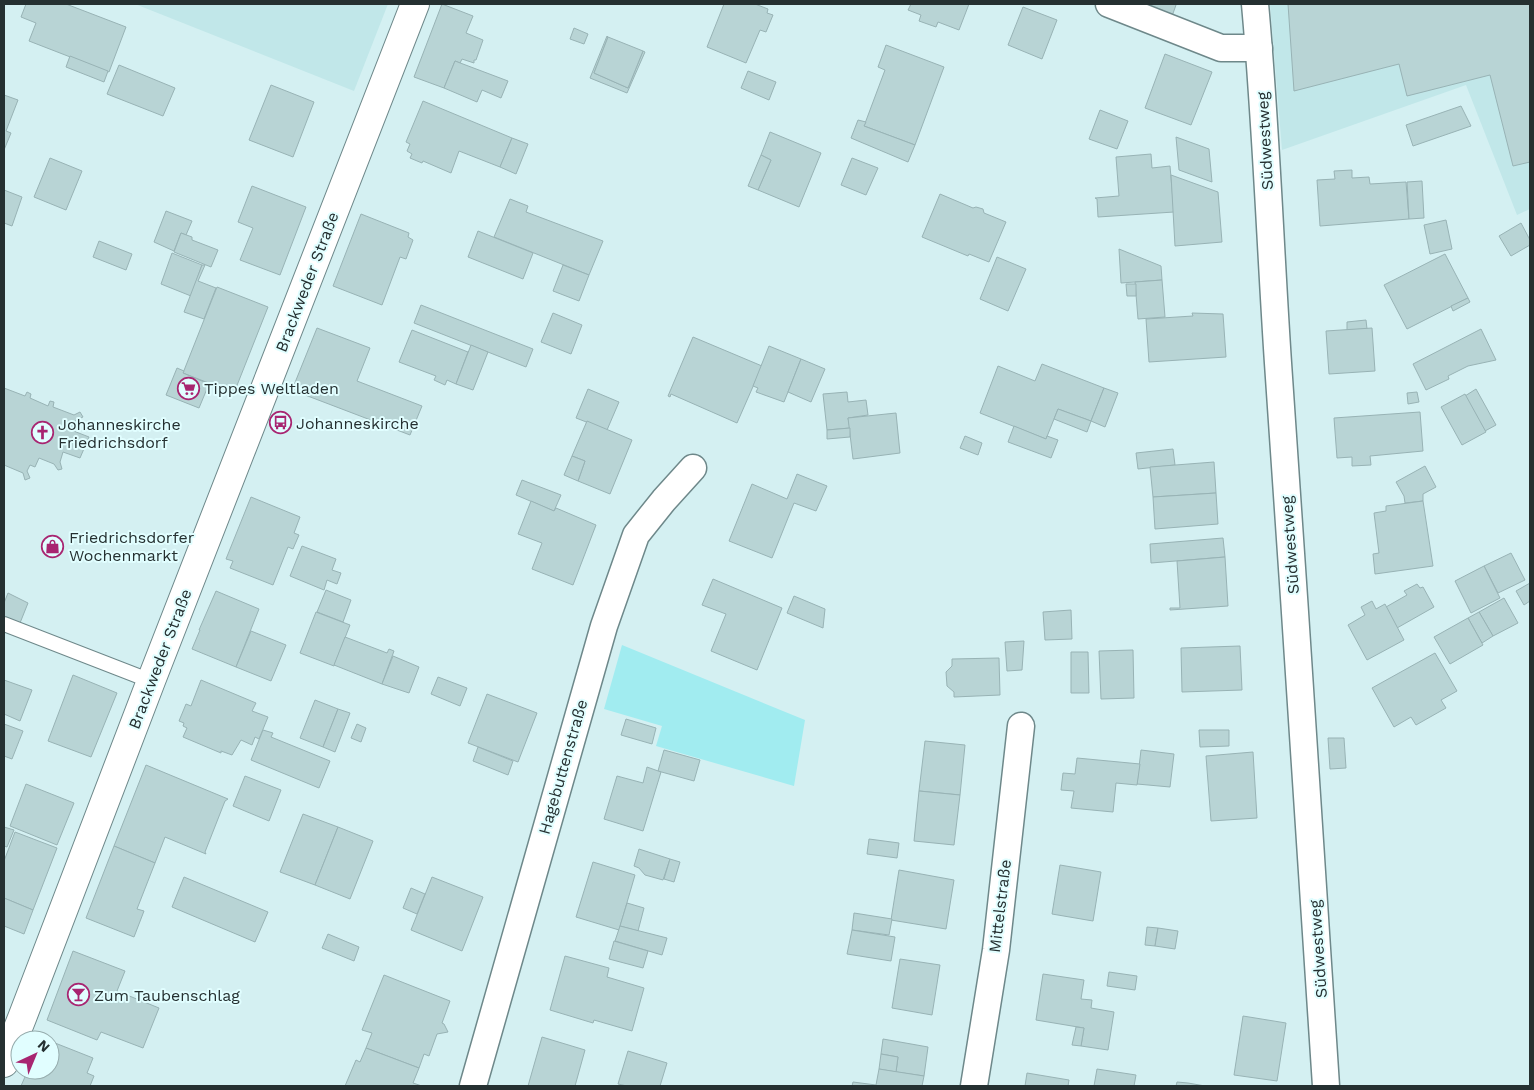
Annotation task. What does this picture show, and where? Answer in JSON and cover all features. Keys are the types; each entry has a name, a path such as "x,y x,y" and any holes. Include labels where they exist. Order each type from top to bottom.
{"main road":[{"name":"Brackweder Straße","path":"4,1063 415,4"}],"street":[{"path":"1110,4 1221,48 1259,48"},
{"name":"Südwestweg","path":"1255,4 1326,1086"},
{"name":"Hagebuttenstraße","path":"473,1086 604,626 636,535 693,468"},
{"name":"Mittelstraße","path":"974,1086 996,950 1021,726"}],"lane":[{"path":"4,624 151,681"}],"shaded area":[{"path":"135,4 388,4 354,91"},
{"path":"1270,4 1530,4 1530,209 1517,215 1466,85 1282,150"},
{"path":"622,645 805,720 794,786 656,746 662,726 604,709"}],"building":[{"path":"26,4 66,4 126,27 109,72 29,41 36,23 21,17"},
{"path":"442,4 473,16 466,33 483,40 474,63 462,59 460,63 455,61 444,88 414,77"},
{"path":"724,4 755,4 768,9 767,13 773,15 766,32 760,30 746,63 707,47"},
{"path":"911,4 969,4 959,30 938,22 936,27 919,21 921,15 908,10"},
{"path":"1144,4 1174,4 1176,5 1171,19"},
{"path":"1288,4 1530,4 1530,162 1513,166 1490,75 1407,96 1399,64 1294,91"},
{"path":"1023,7 1057,20 1042,59 1008,45"},
{"path":"574,28 588,34 584,44 570,39"},
{"path":"607,36 594,73 628,88 643,51 645,52 627,93 590,78"},
{"path":"608,37 643,51 628,88 594,73"},
{"path":"886,45 944,67 915,145 864,126 885,70 878,67"},
{"path":"1165,54 1212,72 1191,125 1145,108"},
{"path":"70,56 108,71 104,82 66,67"},
{"path":"455,61 508,81 501,98 482,90 477,102 444,88"},
{"path":"119,65 175,88 163,116 107,94"},
{"path":"748,71 776,82 769,100 741,88"},
{"path":"271,85 314,102 293,157 249,140"},
{"path":"4,95 18,100 6,131 11,133 4,150"},
{"path":"423,101 512,138 500,167 459,151 451,173 423,161 422,163 410,158 412,154 407,151 410,144 406,142"},
{"path":"1461,106 1471,126 1413,146 1406,125"},
{"path":"1100,110 1128,121 1117,149 1089,139"},
{"path":"858,120 866,122 864,126 915,145 908,162 851,138"},
{"path":"770,132 821,153 799,207 758,190 771,160 761,155"},
{"path":"1176,137 1209,149 1212,182 1179,170"},
{"path":"512,138 528,144 516,174 500,167"},
{"path":"1151,154 1152,168 1170,166 1174,212 1098,217 1097,199 1095,198 1119,196 1116,157"},
{"path":"761,155 771,160 758,190 748,186"},
{"path":"50,158 82,171 66,210 34,197"},
{"path":"852,158 878,168 866,195 841,185"},
{"path":"1352,170 1352,178 1369,177 1370,184 1406,182 1409,219 1320,226 1317,180 1335,179 1334,171"},
{"path":"1171,175 1218,192 1222,242 1175,246"},
{"path":"1422,181 1424,218 1409,219 1407,182"},
{"path":"252,186 306,207 280,275 240,260 253,228 238,222"},
{"path":"4,190 22,197 12,226 4,223"},
{"path":"940,194 973,208 983,209 984,213 1006,222 989,262 969,254 968,256 922,237"},
{"path":"510,199 528,206 526,212 603,241 589,275 494,237"},
{"path":"166,211 192,221 186,235 181,233 174,251 154,242"},
{"path":"361,214 409,233 408,237 413,240 406,259 400,257 382,305 333,286"},
{"path":"1446,220 1452,249 1430,254 1424,225"},
{"path":"1521,223 1530,240 1530,245 1511,256 1499,236"},
{"path":"478,231 533,253 523,279 468,257"},
{"path":"181,233 192,237 192,240 218,250 211,267 174,252"},
{"path":"99,241 132,254 126,270 93,257"},
{"path":"1119,249 1161,266 1162,280 1121,283"},
{"path":"172,253 202,265 191,296 161,284"},
{"path":"1445,254 1468,298 1407,329 1384,285"},
{"path":"997,257 1026,269 1008,311 980,299"},
{"path":"202,265 205,265 198,281 216,288 204,319 184,312"},
{"path":"563,265 589,275 579,301 553,291"},
{"path":"1162,280 1165,317 1138,319 1135,282"},
{"path":"1126,284 1136,284 1136,296 1127,296"},
{"path":"217,287 268,307 234,393 183,373"},
{"path":"1468,298 1470,302 1453,311 1451,306"},
{"path":"421,305 533,349 526,367 414,323"},
{"path":"553,313 582,325 571,354 541,342"},
{"path":"1192,313 1223,314 1226,357 1149,362 1146,319 1193,316"},
{"path":"1366,320 1367,329 1347,330 1347,322"},
{"path":"317,328 370,348 357,381 422,406 410,435 292,390"},
{"path":"1372,328 1375,371 1329,374 1326,331"},
{"path":"1481,329 1496,360 1468,366 1448,376 1449,379 1426,390 1413,364"},
{"path":"412,330 468,352 456,384 447,380 445,385 434,380 436,376 399,362"},
{"path":"693,337 762,366 737,423 671,394 670,397 668,396"},
{"path":"471,345 488,352 473,390 456,384"},
{"path":"769,346 801,359 784,402 756,392 758,388 753,386"},
{"path":"801,359 825,369 811,402 788,392"},
{"path":"1042,364 1104,388 1091,421 1058,409 1046,439 980,413 998,366 1035,381"},
{"path":"177,368 184,371 183,373 209,384 199,408 166,395"},
{"name":"Johanneskirche Friedrichsdorf","path":"4,388 25,396 27,392 31,394 30,398 48,406 50,401 54,402 53,407 74,415 80,412 83,417 76,420 71,430 89,437 80,458 63,452 60,462 62,469 58,470 54,464 39,458 35,467 30,465 27,471 30,478 25,480 23,473 4,465"},
{"path":"1104,388 1118,393 1105,427 1091,421"},
{"path":"588,389 619,402 607,430 576,418"},
{"path":"1476,389 1496,425 1485,431 1465,396"},
{"path":"847,392 848,402 866,400 868,415 848,418 850,428 827,430 823,394"},
{"path":"1417,392 1419,402 1408,404 1407,393"},
{"path":"1465,394 1486,432 1462,445 1441,407"},
{"path":"1058,409 1091,421 1087,432 1054,419"},
{"path":"1420,412 1423,451 1370,456 1371,465 1352,466 1352,457 1337,458 1334,418"},
{"path":"896,413 900,453 853,459 848,418"},
{"path":"587,421 632,440 610,494 578,481 585,461 572,456"},
{"path":"1014,426 1046,439 1047,436 1058,440 1051,458 1008,442"},
{"path":"850,428 850,437 827,439 827,430"},
{"path":"965,436 982,443 978,455 960,448"},
{"path":"1173,449 1175,465 1138,469 1136,453"},
{"path":"572,456 585,461 578,481 564,475"},
{"path":"1214,462 1216,493 1153,497 1150,467"},
{"path":"1425,466 1436,487 1423,494 1423,501 1405,503 1404,496 1396,482"},
{"path":"797,474 827,486 816,511 794,503 772,558 729,541 752,484 787,499"},
{"path":"522,480 561,495 554,511 516,495"},
{"path":"1216,493 1218,524 1155,529 1153,497"},
{"path":"251,497 300,517 294,533 299,535 293,549 288,547 273,585 230,568 233,561 226,559"},
{"path":"531,501 554,511 556,508 596,525 573,585 532,569 542,543 518,534"},
{"path":"1423,501 1433,566 1375,574 1373,554 1379,553 1374,513 1386,511 1386,506"},
{"path":"1223,538 1225,557 1151,563 1150,544"},
{"path":"302,546 336,559 332,570 341,573 337,584 327,580 324,590 290,576"},
{"path":"1511,553 1525,580 1498,593 1484,566"},
{"path":"1225,557 1228,606 1170,610 1170,608 1180,608 1177,561"},
{"path":"1484,566 1500,598 1471,613 1455,581"},
{"path":"713,579 782,608 757,670 711,651 726,614 702,605"},
{"path":"1530,583 1530,601 1524,605 1516,591"},
{"path":"1417,584 1420,588 1423,587 1434,607 1397,628 1386,607 1407,595 1404,591"},
{"path":"326,590 351,600 343,622 317,612"},
{"path":"216,591 259,609 236,667 192,649"},
{"path":"8,593 28,603 20,623 4,616 4,603"},
{"path":"794,596 825,609 823,628 787,613"},
{"path":"1504,598 1518,623 1493,636 1479,612"},
{"path":"1372,601 1376,609 1385,604 1404,640 1367,660 1348,625 1365,615 1361,607"},
{"path":"1071,610 1072,639 1045,640 1043,612"},
{"path":"316,612 350,625 334,666 300,653"},
{"path":"1479,612 1493,636 1482,643 1468,618"},
{"path":"1468,618 1483,645 1450,664 1434,637"},
{"path":"251,631 286,645 271,681 236,667"},
{"path":"345,637 387,653 389,649 394,651 382,684 334,665"},
{"path":"1024,641 1022,670 1007,671 1005,642"},
{"path":"1240,646 1242,690 1182,692 1181,648"},
{"path":"1133,650 1134,698 1101,699 1099,651"},
{"path":"1071,652 1088,652 1089,693 1071,693"},
{"path":"1435,653 1457,691 1441,700 1446,708 1416,725 1411,717 1394,727 1372,688"},
{"path":"393,656 419,667 409,693 382,684"},
{"path":"999,658 1000,695 954,697 954,692 947,686 946,672 952,666 952,659"},
{"path":"73,675 117,693 91,757 48,741"},
{"path":"438,677 467,688 460,706 431,694"},
{"path":"4,680 32,690 20,721 4,714"},
{"path":"201,680 256,703 252,711 268,717 259,739 255,737 252,745 241,740 232,755 221,751 221,753 183,737 187,728 183,726 184,723 179,721 186,704 191,706"},
{"path":"487,694 537,713 518,762 468,743"},
{"path":"315,700 338,709 323,747 300,738"},
{"path":"338,709 350,713 335,752 323,747"},
{"path":"626,719 656,728 652,744 621,735"},
{"path":"4,724 23,731 12,759 4,756"},
{"path":"357,724 366,728 361,742 351,738"},
{"path":"263,730 273,733 271,737 330,761 319,788 251,760"},
{"path":"1199,730 1229,730 1229,746 1200,747"},
{"path":"1328,738 1344,738 1346,768 1330,769"},
{"path":"925,741 965,745 960,795 919,791"},
{"path":"478,747 513,761 508,775 473,761"},
{"path":"664,750 700,760 694,781 658,771"},
{"path":"1141,750 1174,754 1170,787 1137,784"},
{"path":"1253,752 1257,818 1211,821 1206,756"},
{"path":"1077,758 1140,764 1137,785 1116,783 1113,812 1071,808 1074,791 1061,790 1063,773 1075,774"},
{"path":"146,765 228,799 225,801 205,852 206,854 165,837 155,863 114,846"},
{"path":"647,767 661,772 643,831 604,819 617,776 643,783"},
{"path":"245,776 281,790 269,821 233,806"},
{"path":"26,784 74,803 57,845 10,826"},
{"path":"919,791 960,795 954,845 914,841"},
{"path":"303,814 338,827 315,885 280,872"},
{"path":"4,827 14,830 7,847 4,846"},
{"path":"338,827 373,841 350,899 315,885"},
{"path":"15,832 57,848 33,910 4,898 4,861"},
{"path":"869,839 899,843 897,858 867,854"},
{"path":"114,846 155,863 137,909 144,911 134,937 86,918"},
{"path":"639,849 670,859 663,880 645,875 639,868 634,866"},
{"path":"670,859 680,862 674,882 664,879"},
{"path":"593,862 635,875 619,930 576,917"},
{"path":"1060,865 1101,872 1093,921 1052,914"},
{"path":"899,870 954,880 946,929 891,920"},
{"path":"184,877 268,912 255,942 172,907"},
{"path":"432,877 483,897 462,951 411,930"},
{"path":"411,888 425,894 417,914 403,908"},
{"path":"4,898 33,910 24,934 4,926"},
{"path":"627,903 644,908 638,931 620,926"},
{"path":"854,913 892,919 889,935 852,930"},
{"path":"620,926 667,938 662,955 615,941"},
{"path":"1147,927 1158,928 1155,946 1145,945"},
{"path":"1158,928 1178,931 1175,949 1155,946"},
{"path":"852,930 895,937 891,961 847,954"},
{"path":"328,934 359,947 354,961 322,948"},
{"path":"614,941 648,951 643,968 609,959"},
{"path":"73,951 125,971 117,991 159,1008 143,1048 101,1032 97,1040 47,1020"},
{"path":"565,956 609,968 607,977 644,988 632,1031 594,1020 593,1023 550,1010"},
{"path":"900,959 940,965 932,1015 892,1008"},
{"path":"1109,972 1137,976 1135,990 1107,986"},
{"path":"1043,974 1084,980 1081,999 1092,1000 1091,1008 1114,1012 1108,1050 1081,1046 1084,1028 1036,1020"},
{"path":"384,975 450,1001 442,1023 448,1032 437,1034 429,1056 424,1054 419,1068 366,1048 372,1033 362,1030"},
{"path":"1243,1016 1286,1023 1277,1081 1234,1075"},
{"path":"1076,1027 1084,1028 1081,1046 1072,1045"},
{"path":"542,1037 585,1050 575,1086 528,1086"},
{"path":"883,1039 928,1047 924,1076 896,1072 898,1057 881,1054"},
{"path":"60,1045 93,1058 87,1073 94,1076 90,1086 21,1086 24,1080 60,1080"},
{"path":"366,1048 419,1068 413,1083 422,1086 345,1086 356,1060 360,1062"},
{"path":"628,1051 667,1063 660,1086 627,1086 618,1084"},
{"path":"881,1054 898,1057 896,1072 879,1069"},
{"path":"879,1069 924,1076 922,1086 852,1086 853,1082 876,1085"},
{"path":"1097,1069 1136,1075 1134,1086 1094,1086"},
{"path":"1027,1073 1069,1080 1068,1086 1025,1086"},
{"path":"1177,1082 1188,1083 1205,1086 1176,1086"}],"place":[{"name":"Tippes Weltladen","path":"188,388"},
{"name":"Johanneskirche","path":"280,423"},
{"name":"Johanneskirche Friedrichsdorf","path":"42,433"},
{"name":"Friedrichsdorfer Wochenmarkt","path":"53,546"},
{"name":"Zum Taubenschlag","path":"78,995"}]}
